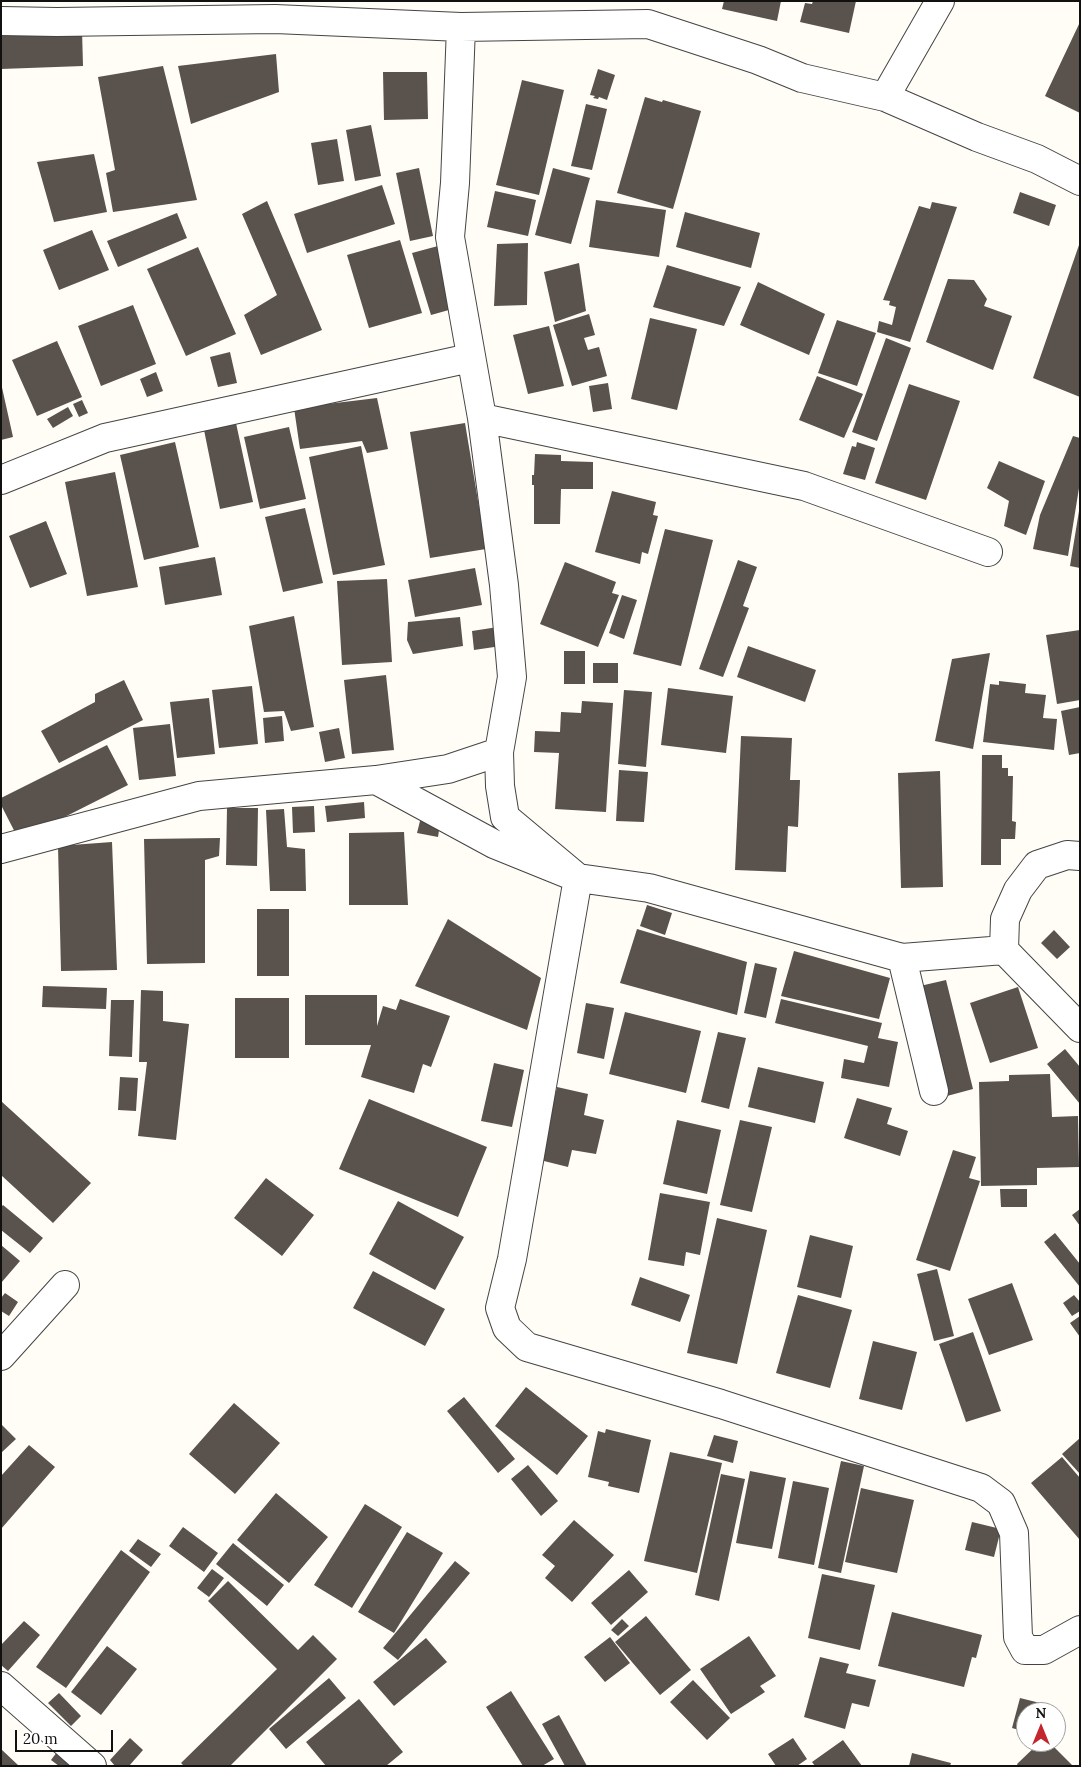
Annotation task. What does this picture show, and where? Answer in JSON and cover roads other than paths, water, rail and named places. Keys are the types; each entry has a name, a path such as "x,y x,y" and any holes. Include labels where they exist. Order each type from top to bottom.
{"street":[{"path":"884,97 940,1"},
{"path":"1,20 67,22 275,10 461,27 650,13 802,78 884,97 978,137 1037,159 1080,181"},
{"path":"461,27 455,183 450,238 482,418 504,585 512,677 500,752 500,786 505,817 578,878"},
{"path":"1,480 105,438 470,358"},
{"path":"482,418 804,486 988,552"},
{"path":"1,849 199,796 376,780 448,769 500,752"},
{"path":"376,780 494,844 578,878 649,888 902,958 1004,950"},
{"path":"1080,856 1067,855 1037,866 1018,890 1005,919 1004,950 1080,1028"},
{"path":"578,878 512,1259 500,1308 507,1328 527,1347 721,1404 981,1488 1001,1503 1014,1533 1018,1637 1025,1650 1044,1650 1080,1630"},
{"path":"902,958 934,1090"},
{"path":"1,1356 65,1285"},
{"path":"1,1686 92,1766"}]}
